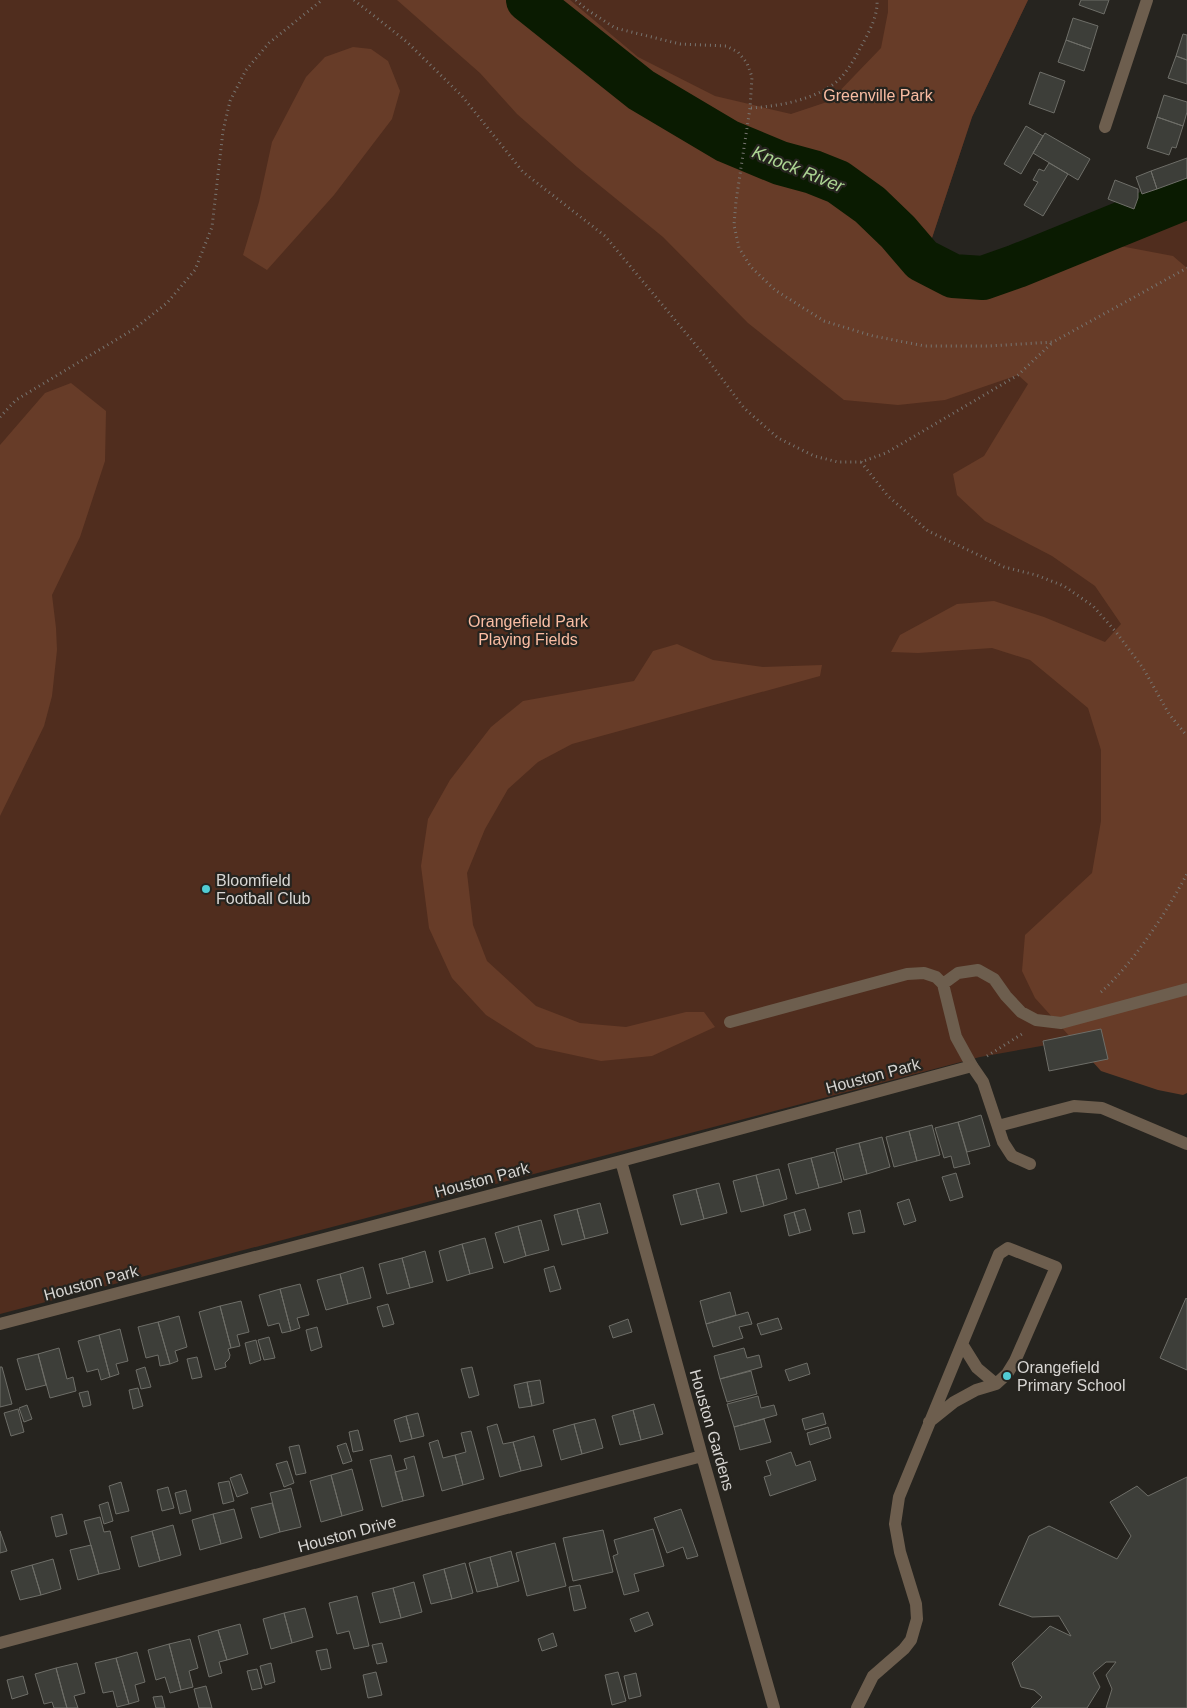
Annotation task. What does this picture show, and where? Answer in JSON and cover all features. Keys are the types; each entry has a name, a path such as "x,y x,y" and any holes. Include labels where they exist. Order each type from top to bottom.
{"street":[{"path":"1105,127 1147,0"},
{"path":"942,984 958,973 978,970 994,979 1006,996 1022,1012 1036,1020 1060,1023 1187,989"},
{"path":"730,1022 908,974 924,973 936,977 942,984 956,1037 983,1082 1003,1142 1012,1156 1030,1164"},
{"name":"Houston Park","path":"0,1324 621,1161 972,1066"},
{"path":"998,1126 1074,1106 1083,1106 1102,1108 1187,1144"},
{"name":"Houston Gardens","path":"621,1161 774,1708"},
{"path":"857,1708 873,1676 904,1650 912,1640 917,1619 916,1604 900,1552 895,1524 899,1497 929,1422 999,1254 1008,1248 1056,1267 1016,1361 1007,1374 996,1384 976,1390 954,1402 929,1422"},
{"path":"962,1344 977,1368 996,1384"},
{"name":"Houston Drive","path":"0,1643 702,1456"}],"path":[{"path":"0,417 16,400 134,329 167,303 195,270 212,227 223,131 230,101 246,70 269,43 322,0"},
{"path":"354,0 407,42 462,96 523,172 605,236 705,356 744,408 778,438 814,456 838,462 861,462 886,453 1018,375 1053,342 1187,268"},
{"path":"576,0 615,28 680,44 726,46 738,52 747,63 752,77 750,108 734,225 739,248 751,267 775,290 824,321 874,336 925,346 990,346 1053,342"},
{"path":"750,108 771,106 812,96 833,85 852,63 866,37 878,10 878,0"},
{"path":"861,462 888,496 928,532 1004,567 1036,575 1064,586 1092,606 1116,632 1137,660 1169,714 1187,736"},
{"path":"1096,997 1113,981 1142,943 1175,897 1187,874"},
{"path":"972,1066 1026,1031"}],"green space":[{"name":"Orangefield Park Playing Fields","path":"0,0 1028,0 972,117 929,247 953,265 992,262 1187,180 1187,1020 980,1057 0,1314"},
{"name":"Greenville Park","path":"397,0 570,0 638,57 715,96 791,114 830,101 881,48 888,12 888,0 1028,0 972,117 929,247 953,265 1120,246 1173,256 1187,268 1187,1093 1183,1095 1158,1090 1101,1071 1035,998 1022,971 1025,935 1092,873 1101,821 1101,750 1088,708 1030,660 992,648 918,653 891,652 900,635 957,604 994,601 1044,617 1105,642 1121,624 1095,586 1052,556 985,521 957,495 953,474 984,456 1028,384 1018,375 945,400 898,405 844,400 748,323 663,237 577,167 517,114 480,73"},
{"path":"353,47 371,49 388,61 400,91 392,119 334,195 267,270 243,255 259,202 272,142 306,77 325,57"},
{"path":"71,383 106,411 105,461 80,537 52,595 57,650 52,696 44,726 0,816 0,445 45,393"},
{"path":"677,644 713,660 763,667 822,665 820,676 572,744 538,762 508,789 485,829 467,873 473,925 487,961 536,1006 580,1023 626,1027 686,1012 704,1012 715,1027 652,1056 601,1061 536,1047 486,1015 452,978 429,928 421,866 428,819 450,780 491,727 523,701 634,681 653,651"}],"building":[{"path":"1081,0 1109,0 1104,14 1079,5"},
{"path":"1073,18 1098,26 1091,49 1066,40"},
{"path":"1183,34 1187,35 1187,60 1176,56"},
{"path":"1066,40 1091,49 1084,71 1058,62"},
{"path":"1176,56 1187,60 1187,84 1168,78"},
{"path":"1040,72 1065,81 1054,113 1029,104"},
{"path":"1164,95 1187,102 1187,112 1183,126 1157,117"},
{"path":"1157,117 1183,126 1176,148 1172,147 1169,155 1147,148"},
{"path":"1026,126 1043,136 1021,174 1004,164"},
{"path":"1045,133 1090,159 1078,180 1033,153"},
{"path":"1187,158 1187,178 1157,189 1151,171"},
{"path":"1049,163 1068,174 1043,216 1024,205 1038,182 1033,180 1039,169 1044,171"},
{"path":"1151,171 1157,189 1142,194 1136,177"},
{"path":"1115,180 1138,189 1138,198 1134,209 1108,199"},
{"path":"1101,1029 1108,1059 1049,1071 1043,1041"},
{"path":"981,1115 990,1146 967,1152 958,1122"},
{"path":"958,1122 970,1164 954,1168 951,1156 944,1158 935,1128"},
{"path":"932,1125 940,1155 917,1161 909,1131"},
{"path":"909,1131 917,1161 894,1167 886,1137"},
{"path":"882,1137 890,1167 867,1174 859,1143"},
{"path":"859,1143 867,1174 844,1180 836,1149"},
{"path":"834,1152 842,1182 819,1188 811,1158"},
{"path":"811,1158 819,1188 796,1194 788,1164"},
{"path":"779,1169 787,1199 764,1206 756,1175"},
{"path":"956,1173 963,1197 950,1201 942,1177"},
{"path":"756,1175 764,1206 741,1212 733,1181"},
{"path":"719,1183 727,1213 704,1219 696,1189"},
{"path":"696,1189 704,1219 681,1225 673,1195"},
{"path":"909,1199 916,1221 904,1225 897,1203"},
{"path":"600,1203 608,1233 585,1239 577,1209"},
{"path":"577,1209 585,1239 562,1245 554,1215"},
{"path":"805,1209 811,1230 800,1233 794,1212"},
{"path":"860,1210 865,1232 853,1234 848,1213"},
{"path":"794,1212 800,1233 789,1236 784,1215"},
{"path":"541,1220 549,1250 526,1256 518,1226"},
{"path":"518,1226 526,1256 504,1263 495,1233"},
{"path":"485,1238 493,1268 470,1274 462,1244"},
{"path":"462,1244 470,1274 447,1281 439,1251"},
{"path":"425,1251 433,1282 410,1288 402,1258"},
{"path":"402,1258 410,1288 387,1294 379,1264"},
{"path":"554,1266 561,1289 550,1292 544,1269"},
{"path":"363,1267 371,1298 348,1304 340,1274"},
{"path":"340,1274 348,1304 326,1310 317,1280"},
{"path":"300,1284 309,1315 297,1318 300,1328 291,1331 280,1289"},
{"path":"280,1289 291,1331 282,1333 279,1323 268,1326 259,1295"},
{"path":"730,1292 736,1315 706,1324 700,1301"},
{"path":"1187,1299 1187,1370 1160,1358"},
{"path":"241,1301 249,1332 237,1335 240,1346 231,1348 220,1306"},
{"path":"388,1304 394,1324 383,1327 377,1307"},
{"path":"220,1306 231,1348 228,1349 230,1355 225,1363 226,1367 215,1370 199,1312"},
{"path":"748,1312 752,1324 739,1327 743,1338 713,1347 706,1324"},
{"path":"179,1316 187,1347 175,1351 178,1361 170,1364 158,1322"},
{"path":"778,1318 782,1329 761,1335 757,1324"},
{"path":"628,1319 632,1332 613,1338 609,1326"},
{"path":"158,1322 170,1364 160,1366 158,1355 146,1358 138,1327"},
{"path":"317,1327 322,1347 311,1351 306,1330"},
{"path":"120,1329 128,1361 116,1364 119,1374 110,1377 99,1335"},
{"path":"99,1335 110,1377 101,1380 98,1369 87,1372 78,1341"},
{"path":"269,1337 275,1358 264,1360 258,1340"},
{"path":"256,1340 261,1360 250,1364 245,1343"},
{"path":"59,1348 67,1379 73,1377 76,1391 50,1398 38,1354"},
{"path":"744,1348 747,1358 759,1355 762,1367 720,1379 714,1356"},
{"path":"38,1354 46,1385 26,1390 17,1359"},
{"path":"197,1357 202,1377 192,1379 187,1359"},
{"path":"807,1363 810,1374 789,1381 785,1370"},
{"path":"0,1367 2,1367 12,1404 0,1407"},
{"path":"145,1367 151,1387 141,1389 136,1370"},
{"path":"472,1367 479,1395 469,1398 461,1369"},
{"path":"751,1371 757,1394 727,1402 720,1379"},
{"path":"540,1380 544,1403 532,1406 527,1382"},
{"path":"527,1382 532,1406 519,1408 514,1385"},
{"path":"138,1388 143,1406 133,1409 129,1390"},
{"path":"88,1391 91,1405 83,1407 79,1393"},
{"path":"758,1396 761,1408 774,1405 777,1415 734,1427 727,1404"},
{"path":"654,1404 663,1434 641,1440 633,1410"},
{"path":"27,1405 32,1419 24,1422 19,1408"},
{"path":"18,1409 24,1432 11,1436 4,1413"},
{"path":"633,1410 641,1440 620,1445 612,1416"},
{"path":"418,1413 424,1436 412,1439 406,1416"},
{"path":"823,1413 826,1424 805,1430 802,1419"},
{"path":"406,1416 412,1439 400,1442 394,1420"},
{"path":"595,1419 603,1448 582,1454 574,1424"},
{"path":"764,1419 771,1442 740,1450 734,1427"},
{"path":"497,1424 503,1444 513,1442 521,1471 500,1477 487,1427"},
{"path":"574,1424 582,1454 561,1460 553,1430"},
{"path":"828,1427 831,1438 810,1445 807,1433"},
{"path":"358,1430 363,1450 353,1452 349,1432"},
{"path":"471,1431 484,1479 463,1485 455,1455 466,1452 461,1433"},
{"path":"534,1436 542,1466 521,1471 513,1442"},
{"path":"438,1440 443,1458 455,1455 463,1485 442,1491 429,1443"},
{"path":"346,1443 352,1461 343,1464 337,1446"},
{"path":"299,1445 306,1473 296,1475 289,1447"},
{"path":"791,1452 796,1466 810,1461 816,1480 770,1496 764,1477 771,1475 766,1461"},
{"path":"391,1455 403,1501 382,1507 370,1460"},
{"path":"414,1456 424,1496 403,1501 395,1472 407,1469 404,1459"},
{"path":"287,1461 294,1483 284,1487 276,1464"},
{"path":"352,1469 363,1510 342,1516 331,1475"},
{"path":"241,1474 248,1493 237,1497 230,1478"},
{"path":"331,1475 342,1516 321,1522 310,1481"},
{"path":"1187,1477 1187,1708 1106,1708 1112,1689 1106,1675 1116,1662 1106,1662 1093,1673 1100,1687 1087,1708 1031,1708 1042,1697 1034,1690 1021,1687 1012,1663 1050,1626 1071,1636 1059,1616 1032,1617 999,1605 1029,1536 1049,1526 1117,1559 1131,1536 1110,1502 1137,1486 1148,1496"},
{"path":"229,1481 234,1501 223,1504 218,1483"},
{"path":"121,1482 129,1511 116,1514 109,1486"},
{"path":"168,1487 174,1508 162,1511 157,1490"},
{"path":"291,1488 301,1527 280,1532 270,1493"},
{"path":"186,1490 191,1511 180,1514 175,1493"},
{"path":"108,1502 113,1521 104,1524 99,1505"},
{"path":"272,1503 280,1532 260,1538 251,1508"},
{"path":"234,1509 242,1538 221,1544 213,1514"},
{"path":"681,1509 698,1556 687,1559 683,1547 667,1553 654,1518"},
{"path":"62,1514 67,1534 56,1537 51,1517"},
{"path":"213,1514 221,1544 200,1550 192,1520"},
{"path":"100,1517 104,1532 110,1531 120,1569 99,1574 84,1521"},
{"path":"173,1525 181,1555 160,1561 152,1531"},
{"path":"653,1529 664,1566 634,1574 639,1591 624,1595 613,1556 618,1554 614,1540"},
{"path":"603,1530 613,1572 573,1581 563,1538"},
{"path":"0,1531 7,1551 0,1553"},
{"path":"152,1531 160,1561 139,1567 131,1537"},
{"path":"555,1543 566,1586 527,1596 516,1553"},
{"path":"91,1545 99,1574 78,1580 70,1550"},
{"path":"511,1551 519,1581 498,1587 490,1557"},
{"path":"490,1557 498,1587 477,1592 469,1563"},
{"path":"53,1559 61,1589 41,1595 32,1565"},
{"path":"465,1563 473,1593 452,1599 444,1569"},
{"path":"32,1565 41,1595 20,1600 11,1571"},
{"path":"444,1569 452,1599 431,1604 423,1575"},
{"path":"414,1582 422,1612 401,1618 393,1588"},
{"path":"580,1585 586,1608 574,1611 569,1587"},
{"path":"393,1588 401,1618 380,1623 372,1593"},
{"path":"357,1596 369,1646 354,1649 349,1631 337,1634 329,1603"},
{"path":"305,1608 313,1637 292,1643 284,1613"},
{"path":"648,1612 653,1625 635,1632 630,1619"},
{"path":"284,1613 292,1643 271,1649 263,1619"},
{"path":"240,1624 248,1654 227,1660 218,1630"},
{"path":"218,1630 227,1660 219,1662 222,1673 209,1677 198,1636"},
{"path":"553,1633 557,1646 542,1651 538,1639"},
{"path":"190,1639 198,1668 189,1671 193,1687 181,1690 169,1644"},
{"path":"382,1643 387,1662 377,1664 372,1645"},
{"path":"169,1644 181,1690 170,1693 165,1677 156,1680 148,1650"},
{"path":"327,1649 331,1668 321,1670 316,1651"},
{"path":"137,1652 145,1682 135,1685 139,1701 129,1704 116,1658"},
{"path":"116,1658 129,1704 117,1707 113,1691 103,1693 95,1663"},
{"path":"77,1663 85,1693 74,1696 78,1708 67,1708 56,1668"},
{"path":"271,1663 275,1682 265,1685 260,1666"},
{"path":"56,1668 67,1708 54,1708 52,1702 44,1704 35,1674"},
{"path":"257,1669 262,1688 252,1690 247,1671"},
{"path":"376,1672 382,1695 368,1698 363,1675"},
{"path":"618,1672 626,1701 612,1705 605,1675"},
{"path":"636,1673 641,1696 629,1699 624,1676"},
{"path":"23,1676 28,1694 12,1699 7,1680"},
{"path":"206,1686 212,1708 199,1708 194,1689"},
{"path":"162,1696 165,1708 156,1708 153,1697"}],"waterway":[{"name":"Knock River","path":"528,0 641,90 727,141 780,163 813,172 838,182 870,205 898,232 922,260 953,276 983,278 1187,197"}],"place":[{"name":"Bloomfield Football Club","path":"206,889"},
{"name":"Orangefield Primary School","path":"1007,1376"}]}
